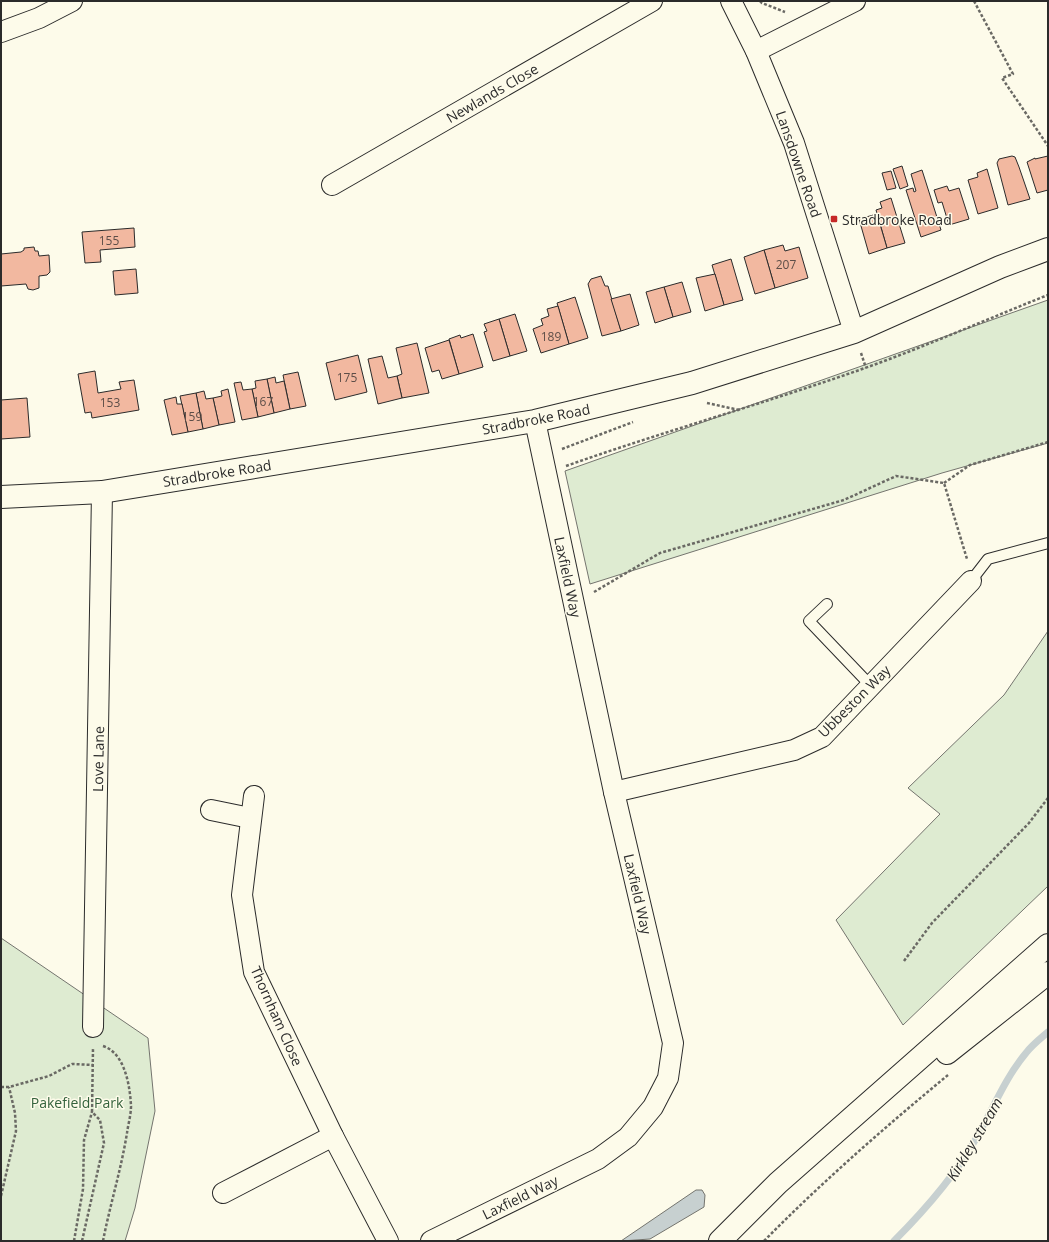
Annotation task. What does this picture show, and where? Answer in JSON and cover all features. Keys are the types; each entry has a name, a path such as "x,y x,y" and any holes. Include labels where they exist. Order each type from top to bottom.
{"main road":[{"name":"Stradbroke Road","path":"1,497 102,492 535,421 692,383 854,332 1000,267 1048,249"},
{"path":"720,1241 778,1183 1048,945"},
{"path":"735,1241 866,1118 1048,973"}],"street":[{"path":"1,32 39,18 72,1"},
{"name":"Newlands Close","path":"332,185 652,1"},
{"name":"Lansdowne Road","path":"731,1 756,51 794,143 854,332"},
{"path":"756,51 855,1"},
{"name":"Laxfield Way","path":"431,1241 598,1158 628,1136 653,1107 668,1078 673,1044 614,792 535,421"},
{"name":"Love Lane","path":"93,1035 102,492"},
{"name":"Ubbeston Way","path":"614,792 794,750 822,737 971,581"},
{"name":"Thornham Close","path":"254,796 250,818 242,895 254,972 333,1136 388,1241"},
{"path":"211,810 250,818"},
{"path":"223,1193 333,1136"}],"lane":[{"path":"971,581 988,559 1048,543"},
{"path":"828,604 809,621 871,686"}],"path":[{"path":"760,1 791,14"},
{"path":"974,1 1013,74 1002,78 1048,146"},
{"path":"544,464 646,438 740,410 866,368 1048,295"},
{"path":"701,401 740,410"},
{"path":"544,464 636,421"},
{"path":"574,604 660,553 844,500 896,476 944,483 970,465 1048,442"},
{"path":"944,483 965,551 971,581"},
{"path":"904,961 932,923 1029,823 1048,798"},
{"path":"74,1241 83,1188 84,1140 92,1112 93,1035"},
{"path":"93,1035 122,1063 128,1082 131,1107 125,1145 103,1241"},
{"path":"1,1087 10,1087 49,1076 72,1064 93,1065"},
{"path":"764,1241 794,1210 873,1137 949,1074"},
{"path":"1,1196 16,1131 15,1114 10,1087"},
{"path":"82,1241 104,1143 100,1120 92,1112"}],"green space":[{"path":"1048,300 1048,443 942,473 590,584 565,471"},
{"path":"1048,631 1048,886 903,1025 836,920 940,814 908,788 1004,695"},
{"name":"Pakefield Park","path":"1,938 148,1038 155,1111 135,1208 125,1241 1,1241"}],"shaded area":[{"path":"696,1190 702,1190 705,1195 704,1207 650,1239 621,1241"}],"building":[{"path":"1012,156 1015,157 1030,199 1008,205 997,163 999,159"},
{"path":"1048,156 1048,190 1037,193 1027,162 1035,158"},
{"path":"902,166 908,186 900,189 893,169"},
{"path":"987,169 998,208 978,214 968,180 978,177 977,173"},
{"path":"922,170 941,230 921,237 906,190 913,188 914,192 916,191 911,174"},
{"path":"891,171 896,188 887,190 882,173"},
{"path":"947,186 949,191 959,188 969,219 949,225 942,202 938,203 934,190"},
{"path":"891,198 905,243 887,248 876,210 882,208 880,202"},
{"path":"877,214 887,248 869,254 859,219"},
{"path":"134,228 135,247 100,250 101,262 85,263 82,232"},
{"path":"783,245 785,251 799,247 808,278 775,288 764,250"},
{"path":"34,247 35,251 38,251 39,256 49,255 50,272 47,275 39,276 39,288 33,290 28,289 26,284 1,286 1,254 21,252 24,248"},
{"path":"764,250 775,288 755,294 744,257"},
{"path":"731,259 743,300 724,305 712,265"},
{"path":"136,269 138,293 115,295 113,271"},
{"path":"715,274 724,305 705,311 696,278"},
{"path":"601,276 605,286 608,286 621,331 602,336 588,284 591,279"},
{"path":"682,282 691,312 673,317 664,287"},
{"path":"664,287 673,317 655,323 646,292"},
{"path":"630,294 639,325 621,331 611,299"},
{"path":"575,297 588,338 569,344 557,303"},
{"path":"558,306 569,344 541,353 533,329 543,325 541,319 549,316 547,309"},
{"path":"515,314 527,351 510,356 499,319"},
{"path":"499,319 510,356 493,361 484,332 487,331 484,324"},
{"path":"473,334 483,367 459,374 449,339 460,335 461,338"},
{"path":"449,340 459,374 442,379 439,370 432,372 425,348"},
{"path":"417,343 429,393 402,398 397,376 402,374 396,348"},
{"path":"358,355 367,392 335,400 326,363"},
{"path":"382,356 388,378 397,376 402,398 378,404 368,359"},
{"path":"95,371 98,393 121,389 119,382 134,380 139,410 92,418 91,412 85,413 78,374"},
{"path":"298,372 306,406 290,409 283,375"},
{"path":"275,377 276,383 284,381 290,409 274,413 267,379"},
{"path":"267,379 274,413 258,417 252,389 256,388 255,381"},
{"path":"241,382 243,390 252,389 258,417 242,420 234,383"},
{"path":"228,389 235,422 219,425 213,398 222,396 221,391"},
{"path":"204,391 206,399 213,398 219,425 203,429 196,393"},
{"path":"196,393 203,429 188,432 180,396"},
{"path":"176,397 177,404 182,404 188,432 172,435 164,400"},
{"path":"27,398 30,437 1,439 1,400"}],"waterway":[{"name":"Kirkley stream","path":"894,1241 950,1179 977,1137 1012,1073 1028,1050 1048,1032"}],"place":[{"name":"Stradbroke Road","path":"834,219"}]}
